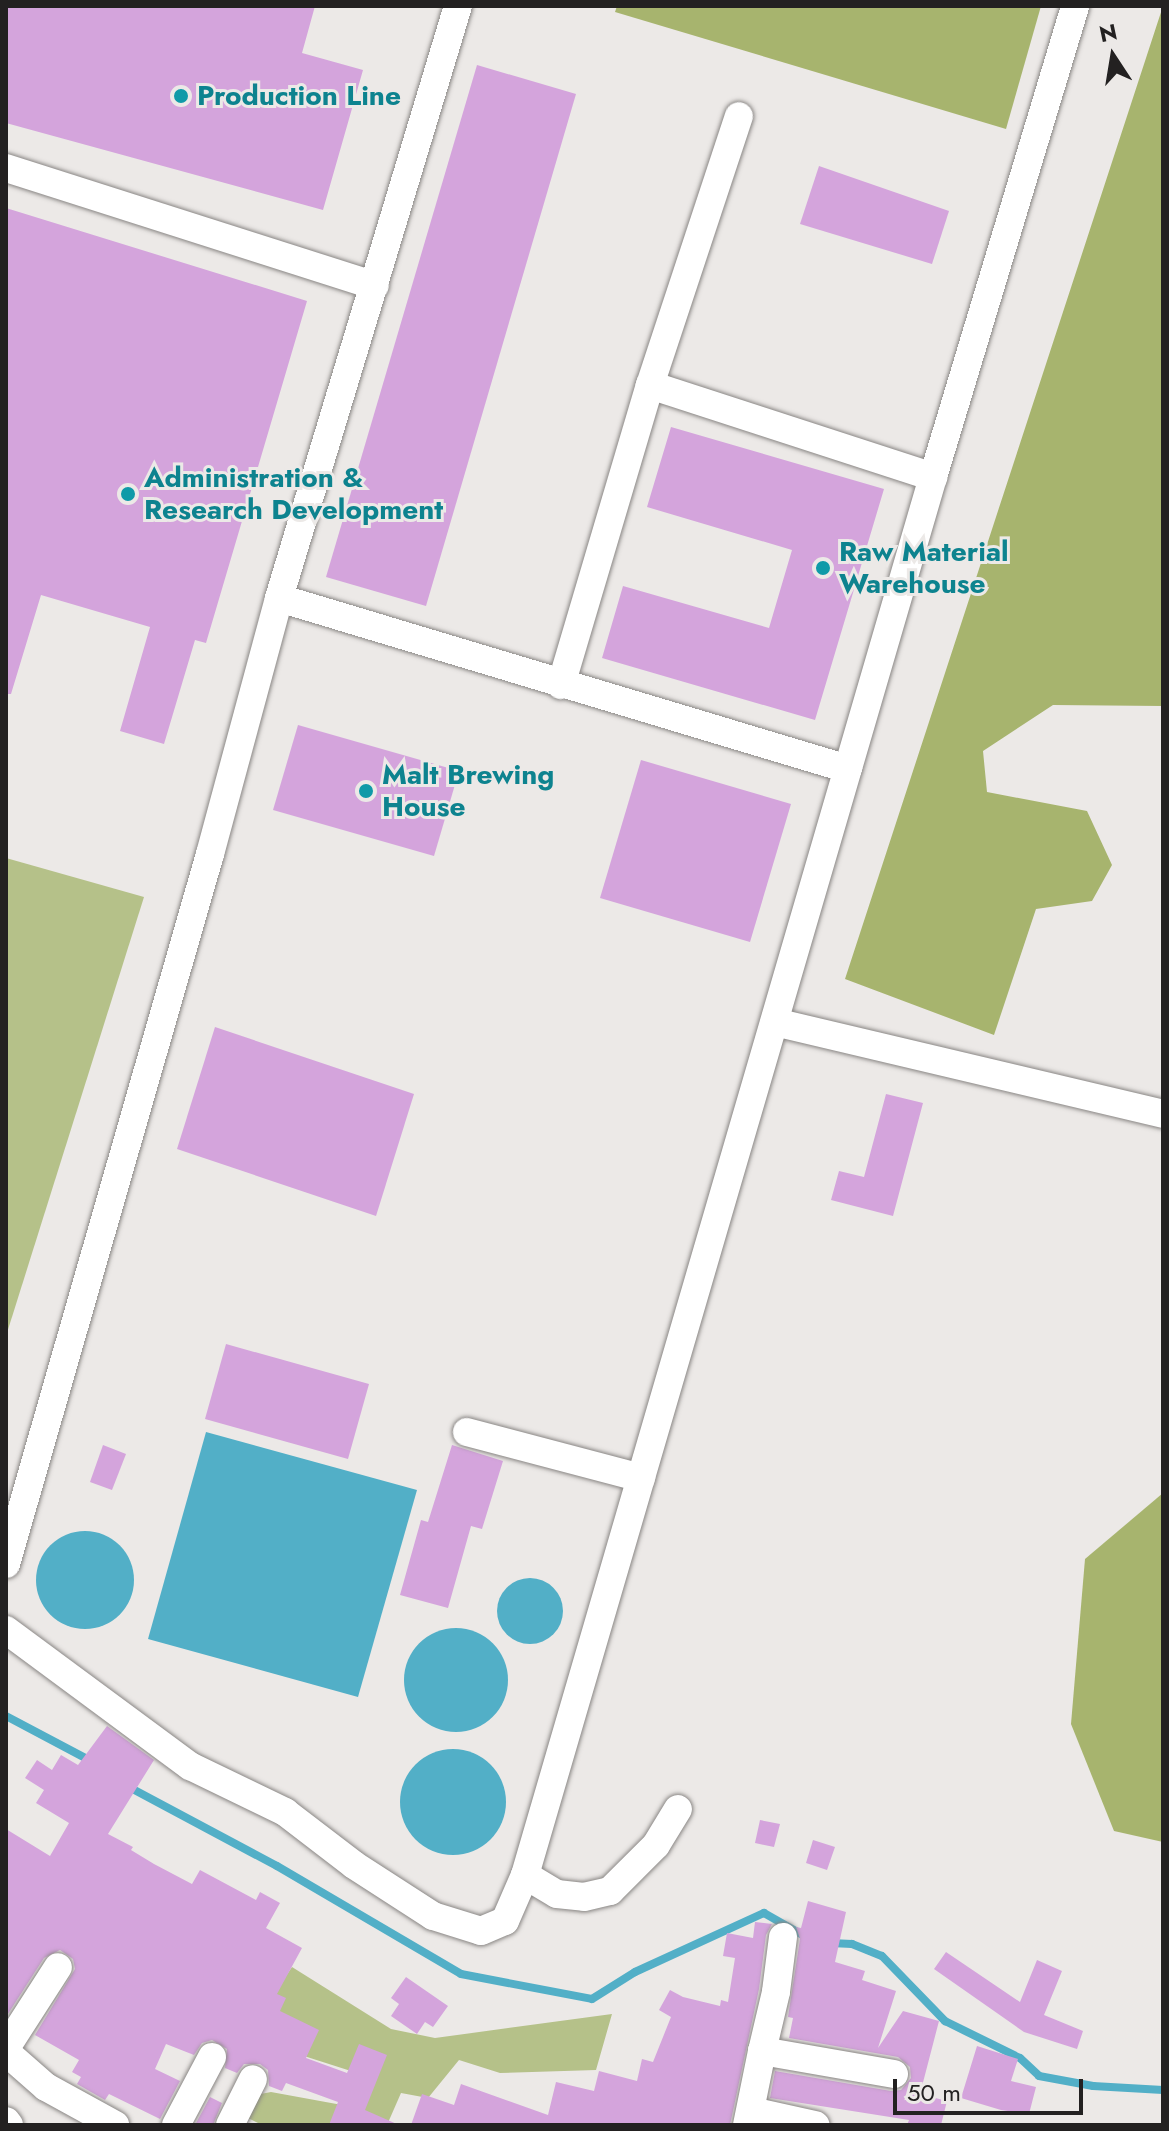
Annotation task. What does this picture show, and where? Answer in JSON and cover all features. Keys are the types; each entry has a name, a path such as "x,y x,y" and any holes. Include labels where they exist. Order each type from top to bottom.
{"street":[{"path":"6,1564 210,854 279,598 458,6"},
{"path":"6,1630 190,1766 285,1812 354,1865 433,1916 467,1928 495,1928 505,1921 525,1875 933,477 1075,6"},
{"path":"561,685 650,385 739,116"},
{"path":"6,168 375,286"},
{"path":"650,385 933,477"},
{"path":"279,598 848,769"},
{"path":"775,1022 1163,1114"},
{"path":"467,1432 641,1478"},
{"path":"525,1875 557,1894 584,1897 610,1891 656,1845 678,1809"},
{"path":"783,1937 776,1992 749,2118 815,2125"},
{"path":"58,1967 6,2050 46,2087 115,2125"},
{"path":"762,2051 894,2074"},
{"path":"176,2125 212,2057"},
{"path":"230,2125 253,2079"}],"green space":[{"path":"617,6 1041,6 1006,129 615,12"},
{"path":"1163,6 1163,706 1053,705 983,751 987,792 1087,811 1112,865 1092,901 1036,909 994,1035 845,979"},
{"path":"6,858 144,897 6,1336"},
{"path":"1163,1493 1163,1842 1114,1831 1071,1724 1085,1559"},
{"path":"292,1967 391,2029 435,2038 612,2014 596,2070 500,2073 459,2060 428,2098 401,2093 387,2125 262,2125 238,2113 244,2097 271,2092 342,2105 354,2072 245,2037"}],"water":[{"path":"206,1432 417,1490 358,1697 148,1639"},
{"path":"85,1531 112,1539 126,1553 134,1580 126,1607 112,1621 85,1629 58,1621 44,1607 36,1580 44,1553 58,1539"},
{"path":"530,1578 543,1581 553,1588 560,1598 563,1611 560,1624 553,1634 543,1641 530,1644 517,1641 507,1634 500,1624 497,1611 500,1598 507,1588 517,1581"},
{"path":"456,1628 476,1632 493,1643 504,1660 508,1680 504,1700 493,1717 476,1728 456,1732 436,1728 419,1717 408,1700 404,1680 408,1660 419,1643 436,1632"},
{"path":"453,1749 473,1753 491,1764 502,1782 506,1802 502,1822 491,1840 473,1851 453,1855 433,1851 415,1840 404,1822 400,1802 404,1782 415,1764 433,1753"}],"building":[{"name":"Production Line","path":"6,6 315,6 302,53 363,70 323,210 6,123"},
{"path":"477,65 576,94 426,606 326,577"},
{"path":"819,166 949,211 932,264 800,224"},
{"name":"Administration & Research Development","path":"6,208 307,301 206,643 195,640 164,744 120,731 150,627 41,595 11,694 6,694"},
{"name":"Raw Material Warehouse","path":"671,427 884,489 815,720 602,658 623,586 769,628 792,550 647,507"},
{"name":"Malt Brewing House","path":"298,725 459,771 434,856 273,810"},
{"path":"641,760 791,804 750,942 600,898"},
{"path":"215,1027 414,1094 376,1216 177,1149"},
{"path":"886,1094 923,1103 893,1216 831,1200 839,1171 864,1177"},
{"path":"226,1344 369,1384 348,1459 205,1419"},
{"path":"103,1445 126,1454 112,1490 90,1482"},
{"path":"452,1445 503,1461 482,1529 471,1526 448,1608 400,1595 421,1520 428,1522"},
{"path":"107,1726 154,1760 108,1834 192,1884 200,1870 256,1900 260,1892 280,1903 266,1928 302,1948 277,1994 286,1998 280,2011 319,2030 306,2058 347,2073 359,2044 387,2055 365,2110 399,2125 329,2125 338,2102 286,2083 282,2091 269,2086 268,2070 260,2064 244,2064 237,2073 225,2068 227,2049 212,2040 202,2043 194,2055 166,2044 155,2069 180,2081 160,2119 109,2094 105,2100 77,2084 81,2077 72,2072 79,2060 35,2035 75,1969 73,1959 60,1950 44,1958 6,2017 6,1829 50,1856 69,1823 36,1803 44,1790 25,1778 37,1760 52,1770 61,1755 78,1765"},
{"path":"760,1820 780,1824 774,1847 755,1843"},
{"path":"813,1840 835,1847 827,1870 806,1863"},
{"path":"808,1901 846,1912 835,1962 865,1971 862,1980 896,1991 878,2048 903,2011 939,2021 920,2094 947,2101 941,2125 907,2125 909,2120 770,2098 775,2071 891,2091 901,2090 911,2078 910,2067 898,2057 789,2038 793,2018 788,2017 800,1939 796,1927 801,1928"},
{"path":"755,1922 772,1924 766,1935 759,1989 730,2125 411,2125 422,2094 454,2105 461,2084 548,2115 556,2082 594,2091 599,2071 637,2081 642,2059 653,2062 671,2017 659,2010 670,1990 683,1997 720,2006 721,2000 728,2002 735,1958 723,1956 727,1933 753,1938"},
{"path":"946,1952 1020,2002 1037,1960 1062,1971 1044,2015 1083,2031 1077,2049 1024,2032 934,1969"},
{"path":"406,1977 448,2006 433,2027 425,2022 417,2034 391,2016 399,2004 391,1998"},
{"path":"977,2046 1018,2059 1011,2081 1036,2087 1029,2114 1001,2110 961,2098"},
{"path":"210,2097 222,2103 213,2125 195,2125"}],"waterway":[{"path":"6,1716 93,1762"},
{"path":"127,1786 277,1866 461,1974 592,1999 635,1972 764,1913 806,1937"},
{"path":"831,1943 852,1944 882,1956 945,2021 1020,2058 1039,2076 1093,2086 1163,2090"}],"place":[{"name":"Production Line","path":"181,96"},
{"name":"Administration & Research Development","path":"128,494"},
{"name":"Raw Material Warehouse","path":"823,568"},
{"name":"Malt Brewing House","path":"366,791"}]}
